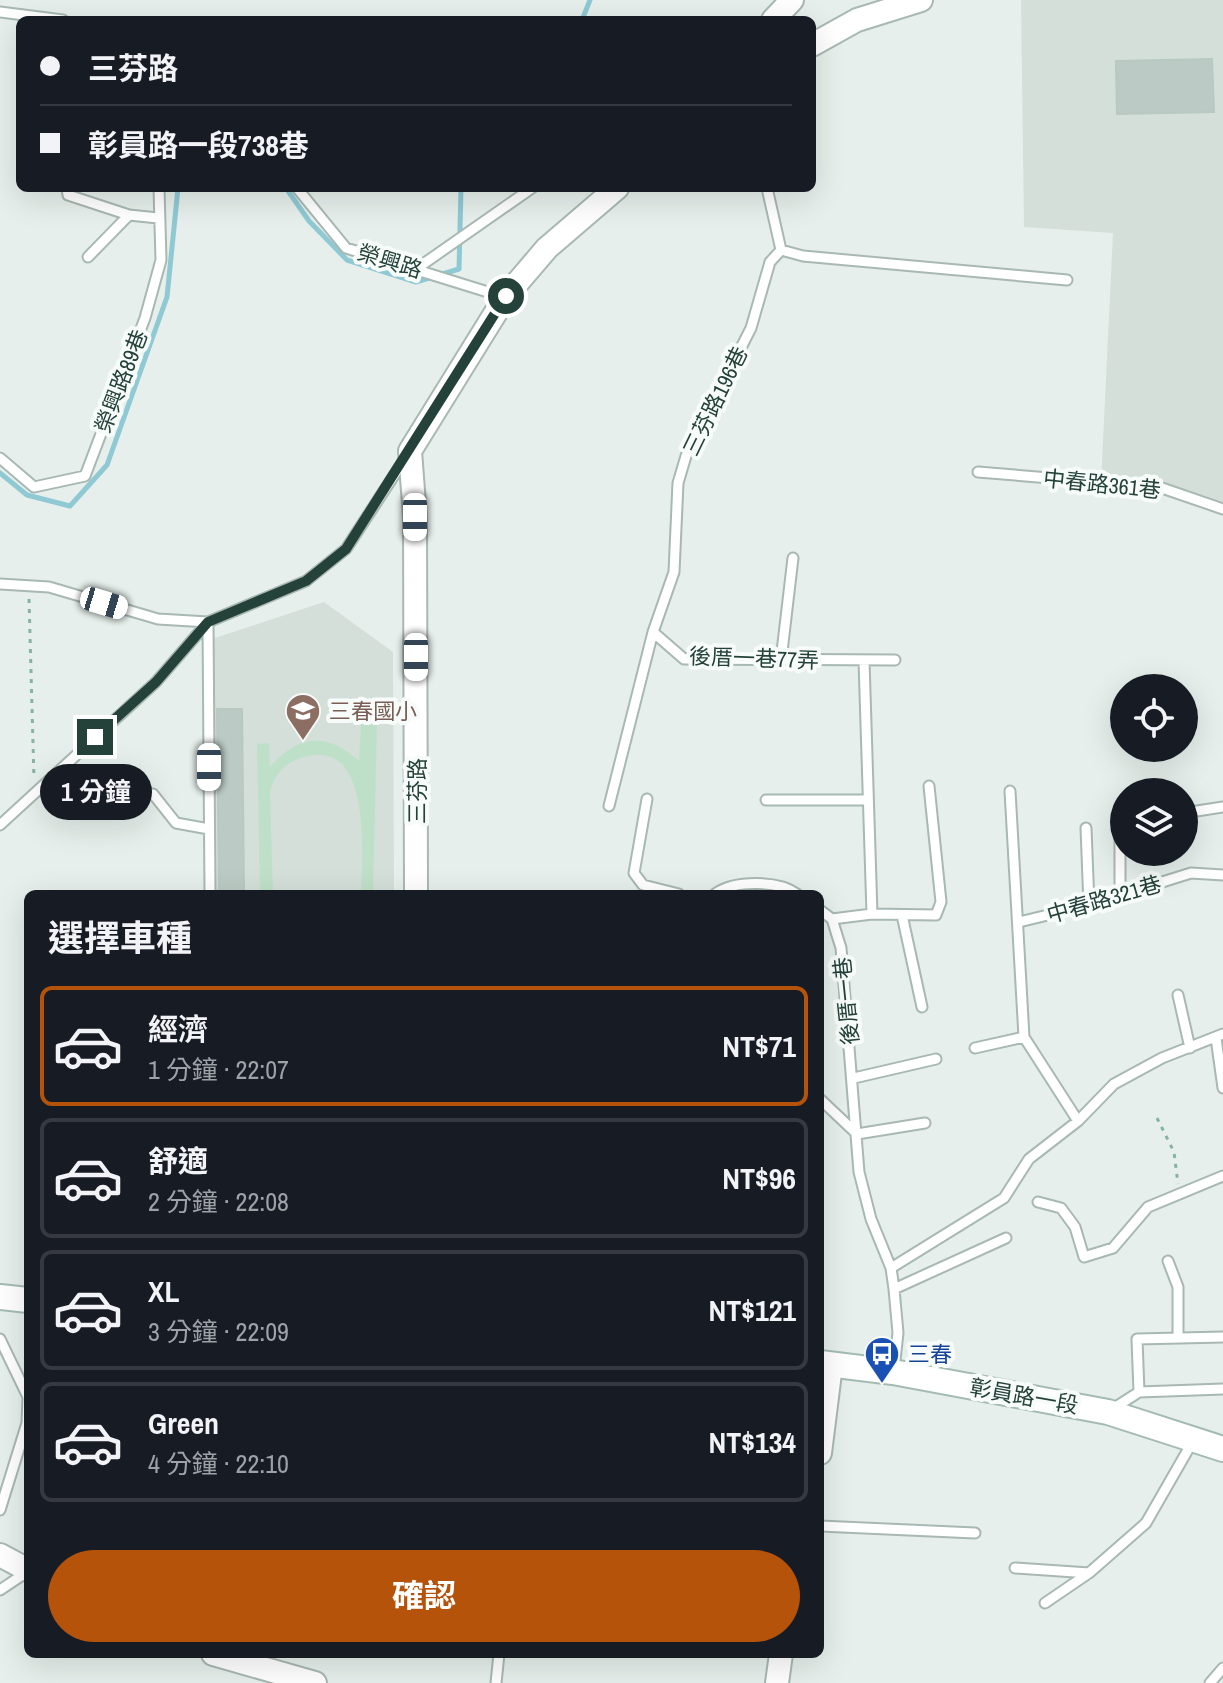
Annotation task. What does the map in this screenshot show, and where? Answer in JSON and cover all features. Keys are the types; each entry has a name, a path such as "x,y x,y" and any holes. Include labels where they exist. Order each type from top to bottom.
{"main road":[{"path":"0,1297 24,1300"},
{"name":"彰員路一段","path":"826,1364 893,1372 1108,1412 1223,1449"}],"street":[{"path":"777,16 792,0"},
{"path":"816,43 857,20 921,0"},
{"path":"410,451 507,298 547,248 612,192"},
{"name":"三芬路","path":"410,451 415,517 416,890"},
{"path":"824,1394 826,1364"},
{"path":"0,1555 24,1569"},
{"path":"224,1658 280,1679 315,1683"},
{"path":"777,1683 780,1658"}],"lane":[{"path":"0,12 32,16"},
{"path":"68,192 68,195 129,215 158,218"},
{"name":"榮興路89巷","path":"0,458 34,487 85,476 145,318 161,260 159,192"},
{"name":"榮興路","path":"300,192 346,248 507,298"},
{"path":"416,269 526,192"},
{"path":"768,192 781,250 803,256 1067,280"},
{"path":"88,257 129,215"},
{"name":"三芬路196巷","path":"609,806 653,632 674,572 678,483 686,456 751,328 770,262 781,250"},
{"path":"0,584 49,587 158,619 208,622 306,581 346,549 410,451"},
{"name":"中春路361巷","path":"978,472 1159,487 1223,509"},
{"path":"781,660 793,558"},
{"path":"0,825 156,682 208,622"},
{"path":"208,622 210,890"},
{"name":"後厝一巷77弄","path":"653,632 684,659 895,660"},
{"path":"864,661 872,914"},
{"path":"824,913 832,919 872,914 936,915 941,902 929,786"},
{"name":"中春路321巷","path":"1010,791 1019,922 1089,905 1191,873 1223,875"},
{"path":"153,794 176,823 209,829"},
{"path":"647,799 634,873 643,885 663,890"},
{"path":"766,800 868,800"},
{"path":"1198,811 1223,807"},
{"path":"1086,828 1089,905"},
{"path":"1120,866 1120,896"},
{"path":"720,890 728,884 787,887 791,890"},
{"path":"902,915 922,1007"},
{"name":"後厝一巷","path":"832,919 841,948 854,1078 859,1172 871,1219 891,1268 894,1289 898,1333 893,1372"},
{"path":"1019,922 1024,1037 1078,1121"},
{"path":"1178,995 1190,1048"},
{"path":"891,1268 1004,1198 1029,1159 1078,1121 1114,1084 1220,1036 1223,1088"},
{"path":"975,1048 1024,1037"},
{"path":"854,1078 936,1059"},
{"path":"824,1103 857,1134 925,1123"},
{"path":"1038,1202 1061,1208 1075,1227 1084,1257 1113,1248 1148,1207 1223,1176"},
{"path":"894,1289 1006,1238"},
{"path":"1168,1261 1178,1287 1178,1338"},
{"path":"1139,1392 1137,1339 1223,1337"},
{"path":"0,1339 24,1389"},
{"path":"1108,1412 1139,1392 1223,1389"},
{"path":"0,1510 24,1433"},
{"path":"1045,1603 1089,1573 1146,1523 1193,1441"},
{"path":"824,1526 975,1533"},
{"path":"1015,1568 1089,1573"},
{"path":"0,1590 24,1574"},
{"path":"496,1683 499,1658"},
{"path":"1210,1683 1223,1668"}],"path":[{"path":"28,586 34,791"},
{"path":"1157,1118 1174,1152 1179,1192"}],"shaded area":[{"path":"1021,0 1223,0 1223,509 1159,487 1101,483 1113,233 1024,227"},
{"name":"三春國小","path":"324,602 393,652 394,890 215,890 212,639"}],"green space":[{"path":"361,724 377,724 373,890 361,890 361,828 352,780 341,763 324,755 295,760 280,771 274,781 270,793 273,890 260,890 257,744 269,743 270,767 291,748 313,741 336,745 359,761"}],"building":[{"path":"1212,59 1214,112 1117,114 1116,61"},
{"path":"217,709 242,709 244,890 219,890"}],"waterway":[{"path":"584,16 590,0"},
{"path":"0,473 27,495 70,506 107,465 167,297 178,192"},
{"path":"289,192 309,221 347,260 416,282 459,269 461,192"}],"place":[{"name":"三春國小","path":"303,742"},
{"name":"三春","path":"882,1385"}],"route":[{"path":"95,737 156,682 208,622 262,603 306,581 346,549 506,296"}]}
